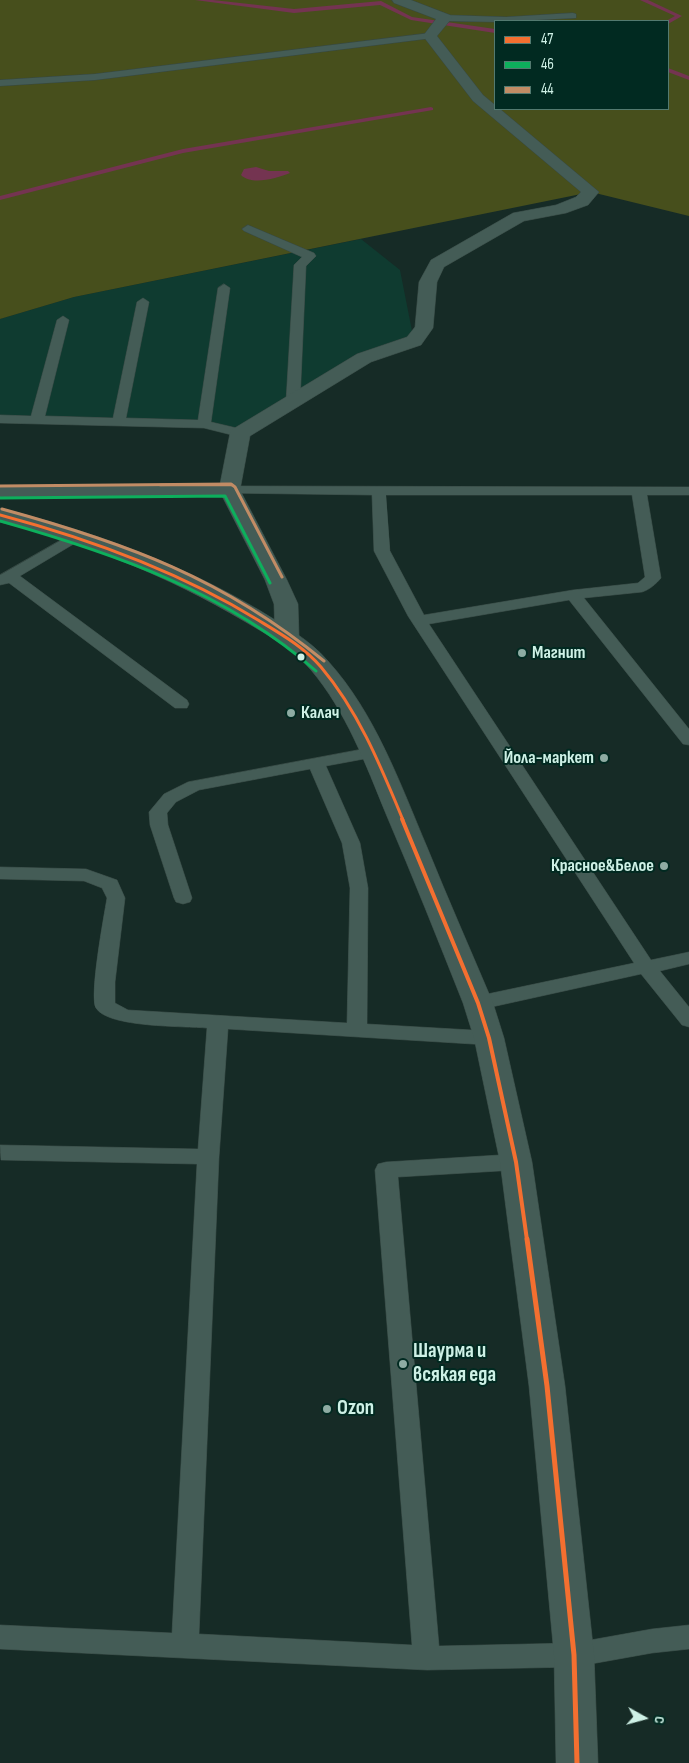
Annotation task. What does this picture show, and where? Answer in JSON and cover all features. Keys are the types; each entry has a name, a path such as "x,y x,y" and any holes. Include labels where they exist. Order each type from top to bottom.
{"street":[{"path":"287,637 286,604 276,580 229,490 240,433 364,358 414,341 424,328 428,282 437,264 518,217 560,209 582,201 591,192 478,98 438,27 399,0"},
{"path":"0,492 229,490"},
{"path":"0,515 77,536 158,568 232,604 287,637 320,666 336,688 374,752 478,1003 489,1038 516,1162 547,1386 574,1655 577,1763"}],"lane":[{"path":"506,20 573,16"},
{"path":"0,83 95,77 438,27 494,21"},
{"path":"248,229 310,256 300,265 293,402"},
{"path":"204,424 224,288"},
{"path":"120,421 143,302"},
{"path":"37,420 63,320"},
{"path":"0,419 204,424 240,433"},
{"path":"229,490 379,492 689,491"},
{"path":"419,621 573,596 642,587 653,578 639,491"},
{"path":"379,492 382,551 419,621 646,968 689,1020"},
{"path":"77,536 5,579 181,704"},
{"path":"573,596 689,740"},
{"path":"183,898 159,826 158,812 170,798 194,786 374,752"},
{"path":"316,763 351,843 359,888 357,1030"},
{"path":"0,873 86,875 110,884 116,898 105,982 105,1006 124,1016 489,1038"},
{"path":"478,1003 689,958"},
{"path":"185,1645 208,1157 218,1022"},
{"path":"1,1152 208,1157"},
{"path":"427,1658 386,1170 516,1162"},
{"path":"0,1637 427,1658 574,1655 652,1641 689,1637"}],"shaded area":[{"path":"256,167 269,171 288,171 290,173 258,181 241,175 244,169"},
{"path":"361,239 400,270 414,341 364,358 240,433 204,424 0,419 0,319 74,297"}],"green space":[{"path":"0,0 689,0 689,216 591,192 74,297 0,319"}],"waterway":[{"path":"198,0 294,11 381,3 411,18 494,31"},
{"path":"643,0 679,16 669,21"},
{"path":"669,70 689,78"},
{"path":"0,198 183,151 431,109"}],"transit line":[{"name":"44","path":"0,486 231,484 235,487 282,577"},
{"name":"46","path":"0,498 225,496 270,583"},
{"name":"44","path":"2,509 111,541 208,583 269,619 324,661"},
{"name":"47","path":"0,515 66,533 161,569 222,599 280,633 298,645 322,668 363,730 374,753 478,1003 489,1038 516,1162 547,1386 574,1655 577,1763"},
{"name":"46","path":"0,521 75,542 156,573 229,608 289,647 316,671"}],"place":[{"name":"Магнит","path":"522,653"},
{"name":"Калач","path":"291,713"},
{"name":"Йола-маркет","path":"604,758"},
{"name":"Красное&Белое","path":"664,866"},
{"name":"Шаурма и всякая еда","path":"403,1364"},
{"name":"Ozon","path":"327,1409"}]}
